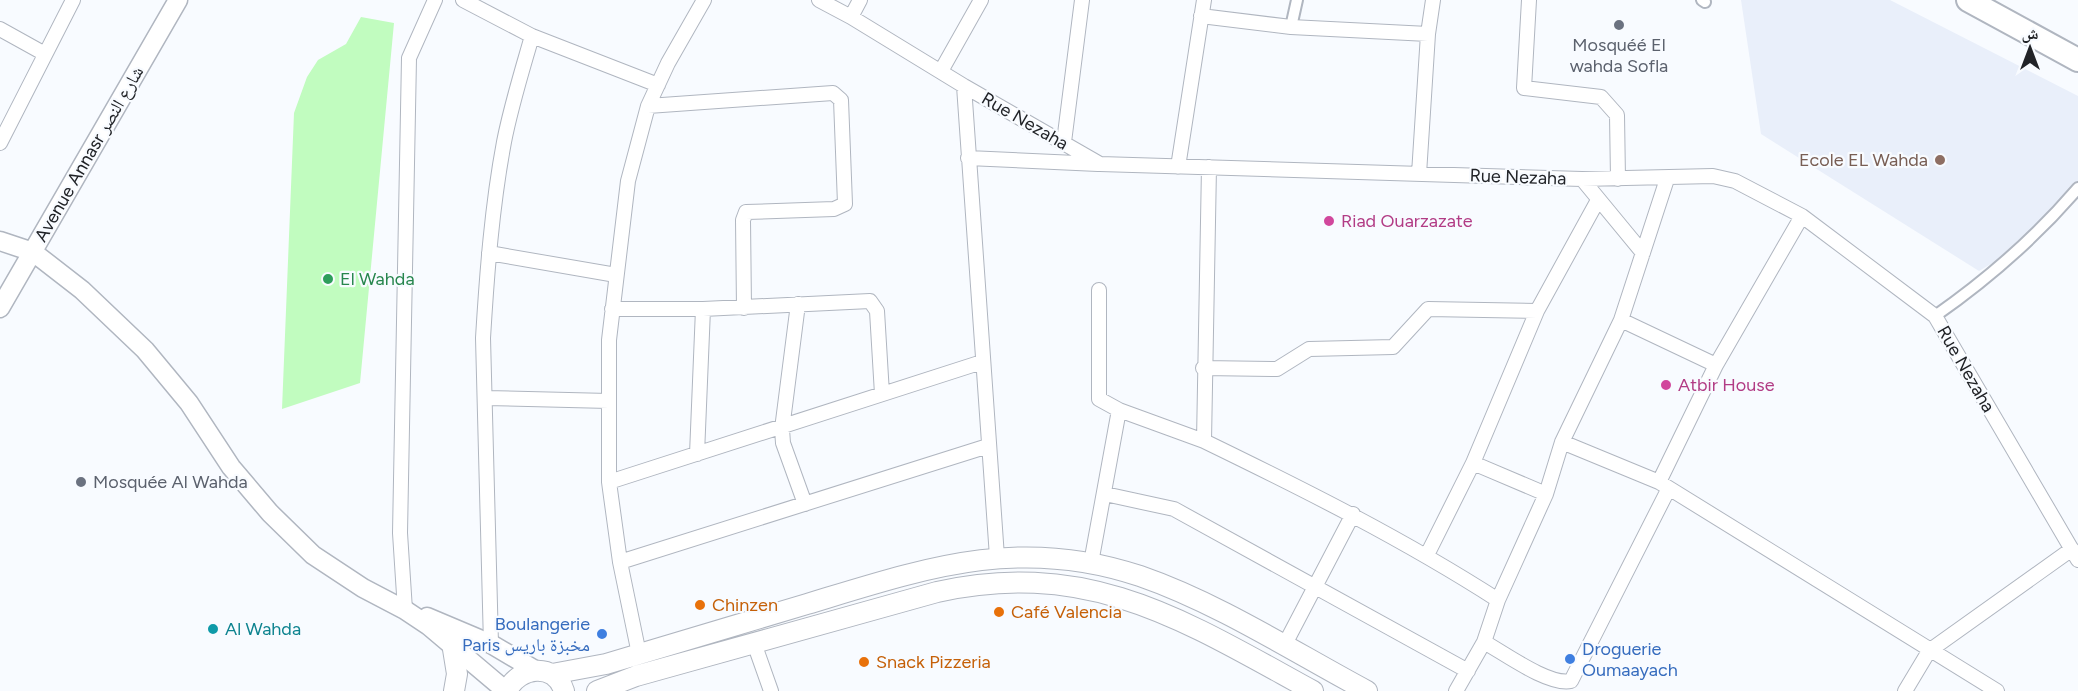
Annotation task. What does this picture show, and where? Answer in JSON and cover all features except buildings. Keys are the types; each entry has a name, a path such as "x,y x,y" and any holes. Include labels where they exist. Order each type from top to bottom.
{"main road":[{"path":"1968,0 2078,60"},
{"path":"507,691 517,676 588,668 906,574 947,564 997,557 1044,557 1091,563 1169,587 1367,691"},
{"path":"597,691 754,643 957,587 1005,581 1058,583 1110,593 1174,616 1313,691"},
{"path":"452,643 457,674 454,691"},
{"path":"543,672 564,691"}],"street":[{"path":"0,143 73,0"},
{"path":"405,610 400,533 409,58 435,0"},
{"path":"463,0 532,36 658,85"},
{"path":"639,654 620,562 609,482 609,340 612,309 628,181 648,106 704,0"},
{"name":"Rue Nezaha","path":"819,0 1100,164 1582,179 1713,176 1735,181 1802,216 1935,316 2075,555"},
{"path":"851,17 860,0"},
{"path":"941,71 981,0"},
{"path":"1064,142 1082,0"},
{"path":"1178,166 1204,0"},
{"path":"1291,27 1297,0"},
{"path":"1419,174 1428,34 1433,0"},
{"path":"1529,0 1524,88 1600,97 1617,115 1618,178"},
{"name":"Avenue Annasr شارع النصر","path":"0,308 172,2"},
{"path":"1201,16 1291,27 1428,34"},
{"path":"0,29 45,54"},
{"path":"491,644 483,338 489,253 504,141 532,36"},
{"path":"964,86 997,557"},
{"path":"648,106 832,93 841,100 845,204 834,208 746,212 742,220 744,308"},
{"path":"968,158 1100,164"},
{"path":"1204,441 1203,368 1209,167"},
{"path":"1456,691 1484,642 1498,600 1546,494 1562,442 1621,320 1667,178"},
{"path":"1582,179 1643,253"},
{"path":"1935,316 1970,292 2046,225 2078,188"},
{"path":"1427,555 1473,463 1537,310 1598,200"},
{"path":"1484,642 1541,674 1565,682 1571,681 1663,486 1716,365 1802,216"},
{"path":"0,241 33,252 82,290 145,350 189,403 231,467 270,513 306,548 363,588 405,610 452,643 507,691"},
{"path":"489,253 616,274"},
{"path":"1099,290 1099,399 1119,410 1204,441 1353,514 1427,555 1498,600"},
{"path":"612,309 744,308 866,300 874,303 877,311 882,394"},
{"path":"798,304 782,429 783,443 805,504"},
{"path":"697,454 703,309"},
{"path":"1203,368 1276,369 1309,349 1394,347 1428,309 1537,310"},
{"path":"1621,320 1716,365"},
{"path":"609,482 782,429 982,362"},
{"path":"485,398 609,401"},
{"path":"1091,563 1119,410"},
{"path":"1562,442 1663,486 1997,691"},
{"path":"620,562 988,446"},
{"path":"1473,463 1546,494"},
{"path":"1105,494 1174,509 1468,671"},
{"path":"1284,646 1353,514"},
{"path":"1905,691 1929,651 2075,555"},
{"path":"405,610 434,619 491,644 543,672"},
{"path":"754,643 771,691"}],"shaded area":[{"name":"Ecole EL Wahda","path":"1741,0 1890,0 2078,96 2078,186 2018,248 1979,271 1761,134"}],"green space":[{"name":"El Wahda","path":"361,17 394,23 360,383 282,409 294,113 307,77 318,60 346,44"}],"place":[{"name":"Mosquéé El wahda Sofla","path":"1619,25"},
{"name":"Ecole EL Wahda","path":"1940,160"},
{"name":"Riad Ouarzazate","path":"1329,221"},
{"name":"El Wahda","path":"328,279"},
{"name":"Atbir House","path":"1666,385"},
{"name":"Mosquée Al Wahda","path":"81,482"},
{"name":"Chinzen","path":"700,605"},
{"name":"Café Valencia","path":"999,612"},
{"name":"Al Wahda","path":"213,629"},
{"name":"Boulangerie Paris مخبزة باريس","path":"602,634"},
{"name":"Droguerie Oumaayach","path":"1570,659"},
{"name":"Snack Pizzeria","path":"864,662"}]}
